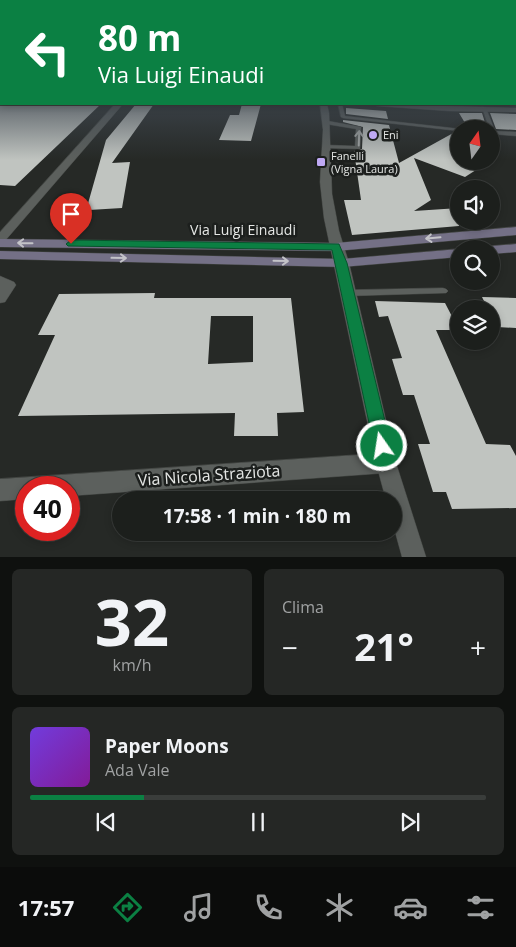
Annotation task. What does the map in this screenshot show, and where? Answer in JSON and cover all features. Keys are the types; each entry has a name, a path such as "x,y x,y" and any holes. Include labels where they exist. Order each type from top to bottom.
{"main road":[{"name":"Via Luigi Einaudi","path":"0,241 339,255 516,231"},
{"path":"500,249 516,248"},
{"name":"Via Luigi Einaudi","path":"0,255 450,253"}],"street":[{"path":"0,241 116,108"},
{"path":"325,108 328,123 325,175 339,255 386,463 414,557"},
{"path":"484,108 516,110"},
{"path":"0,281 9,284 0,298"},
{"name":"Via Nicola Straziota","path":"80,485 386,463"},
{"path":"0,490 15,489"}],"lane":[{"path":"341,108 343,117 450,128"},
{"path":"484,108 488,120"},
{"path":"326,148 358,148 359,128 328,123"},
{"path":"500,133 516,134"},
{"path":"348,293 443,291"}],"building":[{"path":"0,108 97,108 15,186 0,185"},
{"path":"133,108 151,108 112,163 130,162 122,208 89,210 90,207 87,207 106,140"},
{"path":"241,108 260,108 251,141 219,140 230,115 239,115"},
{"path":"346,108 386,111 388,119 346,114"},
{"path":"459,113 482,113 484,120 463,120"},
{"path":"490,113 516,114 516,130 500,129 500,120 493,120"},
{"path":"343,120 389,125 399,163 450,135 450,170 476,170 465,177 414,158 431,200 414,211 450,209 450,227 352,235 344,200 361,200 354,151 362,149 363,127 343,122"},
{"path":"155,293 154,298 291,298 304,412 277,413 278,436 234,436 235,413 18,416 55,335 38,335 59,294","holes":["211,316 253,316 253,362 208,364"]},
{"path":"482,297 516,298 516,328 500,327 500,300 484,300"},
{"path":"375,301 445,303 450,313 450,330 436,330 486,444 510,445 516,456 516,508 452,509 446,492 433,492 418,444 430,444 414,395 403,395 392,359 402,358 388,316 379,317"}],"place":[{"name":"Eni","path":"373,135"},
{"name":"Fanelli (Vigna Laura)","path":"321,162"}],"route":[{"path":"71,244 336,246 342,263 382,446"}]}
